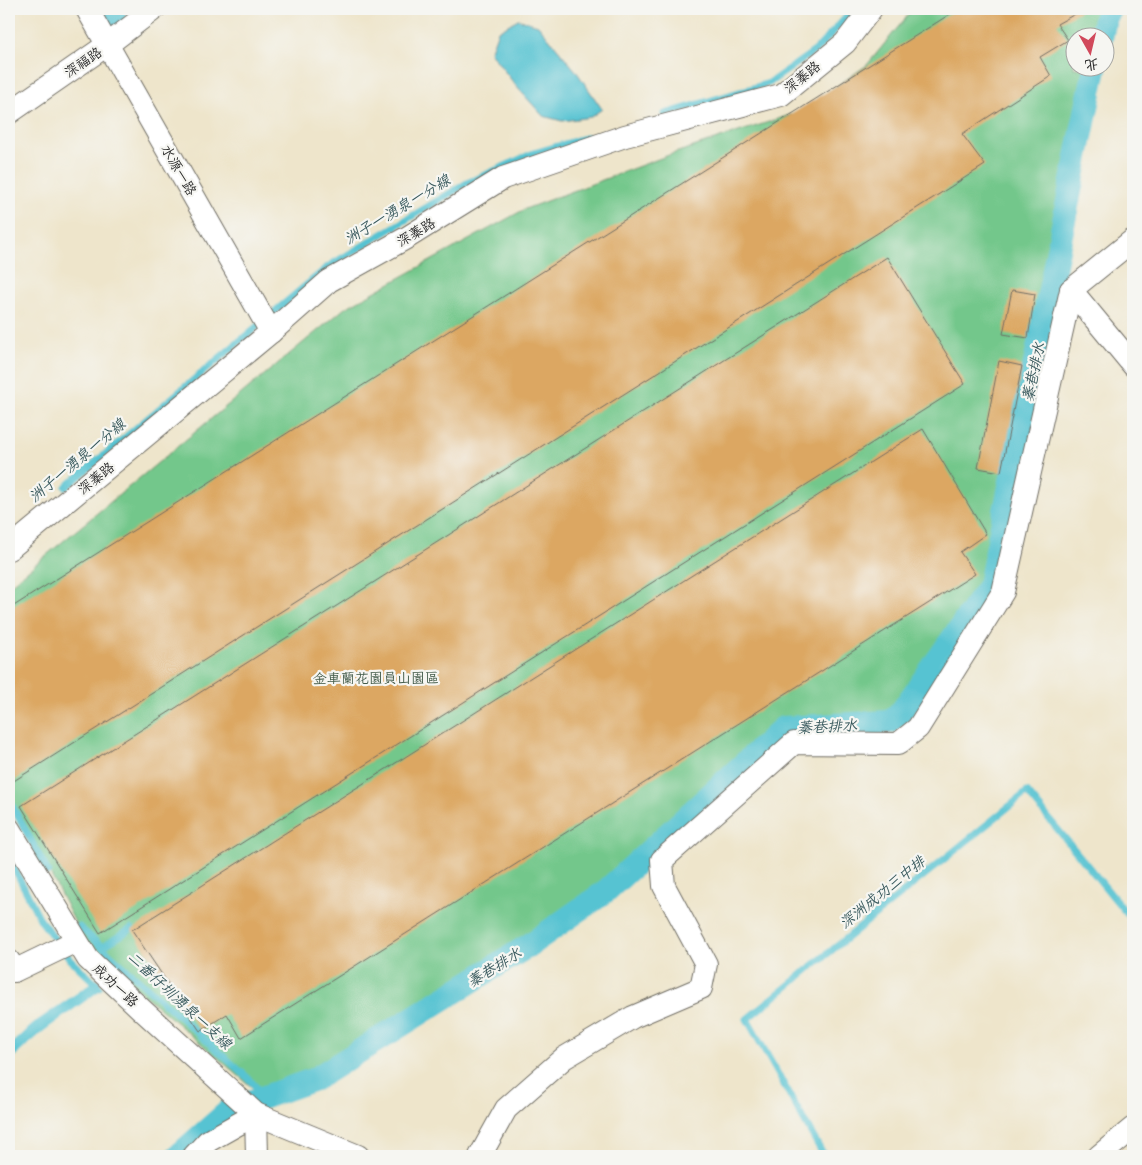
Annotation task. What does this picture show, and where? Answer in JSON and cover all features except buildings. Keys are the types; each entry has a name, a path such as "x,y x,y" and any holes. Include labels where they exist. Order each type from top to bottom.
{"street":[{"name":"水源一路","path":"87,9 271,332"},
{"name":"深福路","path":"9,112 107,46 154,9"},
{"name":"深蓁路","path":"9,549 271,332 329,281 408,237 503,178 625,136 781,95 844,43 871,9"},
{"path":"480,1156 506,1109 564,1058 633,1017 702,988 706,964 664,886 662,860 794,743 898,744 918,728 1003,592 1071,290 1133,240"},
{"path":"1071,290 1133,365"},
{"name":"成功一路","path":"9,829 88,959 249,1108 358,1156"},
{"path":"9,961 14,971 76,940"},
{"path":"194,1156 208,1141 249,1108 257,1156"},
{"path":"1099,1156 1133,1128"}],"green space":[{"name":"金車蘭花園員山園區","path":"913,9 1104,9 1096,28 1064,28 1064,78 1086,78 1048,285 982,583 888,715 789,719 563,919 320,1075 254,1089 87,946 20,814 9,798 9,586 345,308 525,209 669,155 799,112 867,65"}],"water":[{"path":"518,19 538,25 576,71 602,109 591,117 562,121 543,116 516,86 490,52 498,31"}],"waterway":[{"path":"110,9 114,15"},
{"name":"洲子一湧泉一分線","path":"665,114 769,83 816,50 854,9"},
{"name":"蓁巷排水","path":"1103,28 1110,9"},
{"name":"蓁巷排水","path":"178,1156 231,1109 315,1079 528,946 605,892 783,728 889,722 902,711 990,585 1093,78"},
{"name":"洲子一湧泉一分線","path":"66,487 329,266 467,183 534,153 588,137"},
{"name":"深洲成功三中排","path":"824,1156 747,1019 1027,792 1133,921"},
{"path":"9,800 48,872"},
{"path":"9,858 41,921 70,959 99,987 41,1029 9,1057"},
{"path":"79,927 102,947"},
{"name":"二番仔圳湧泉一支線","path":"131,929 102,947 248,1078 264,1096"},
{"path":"9,1050 41,1022 97,983"}]}
